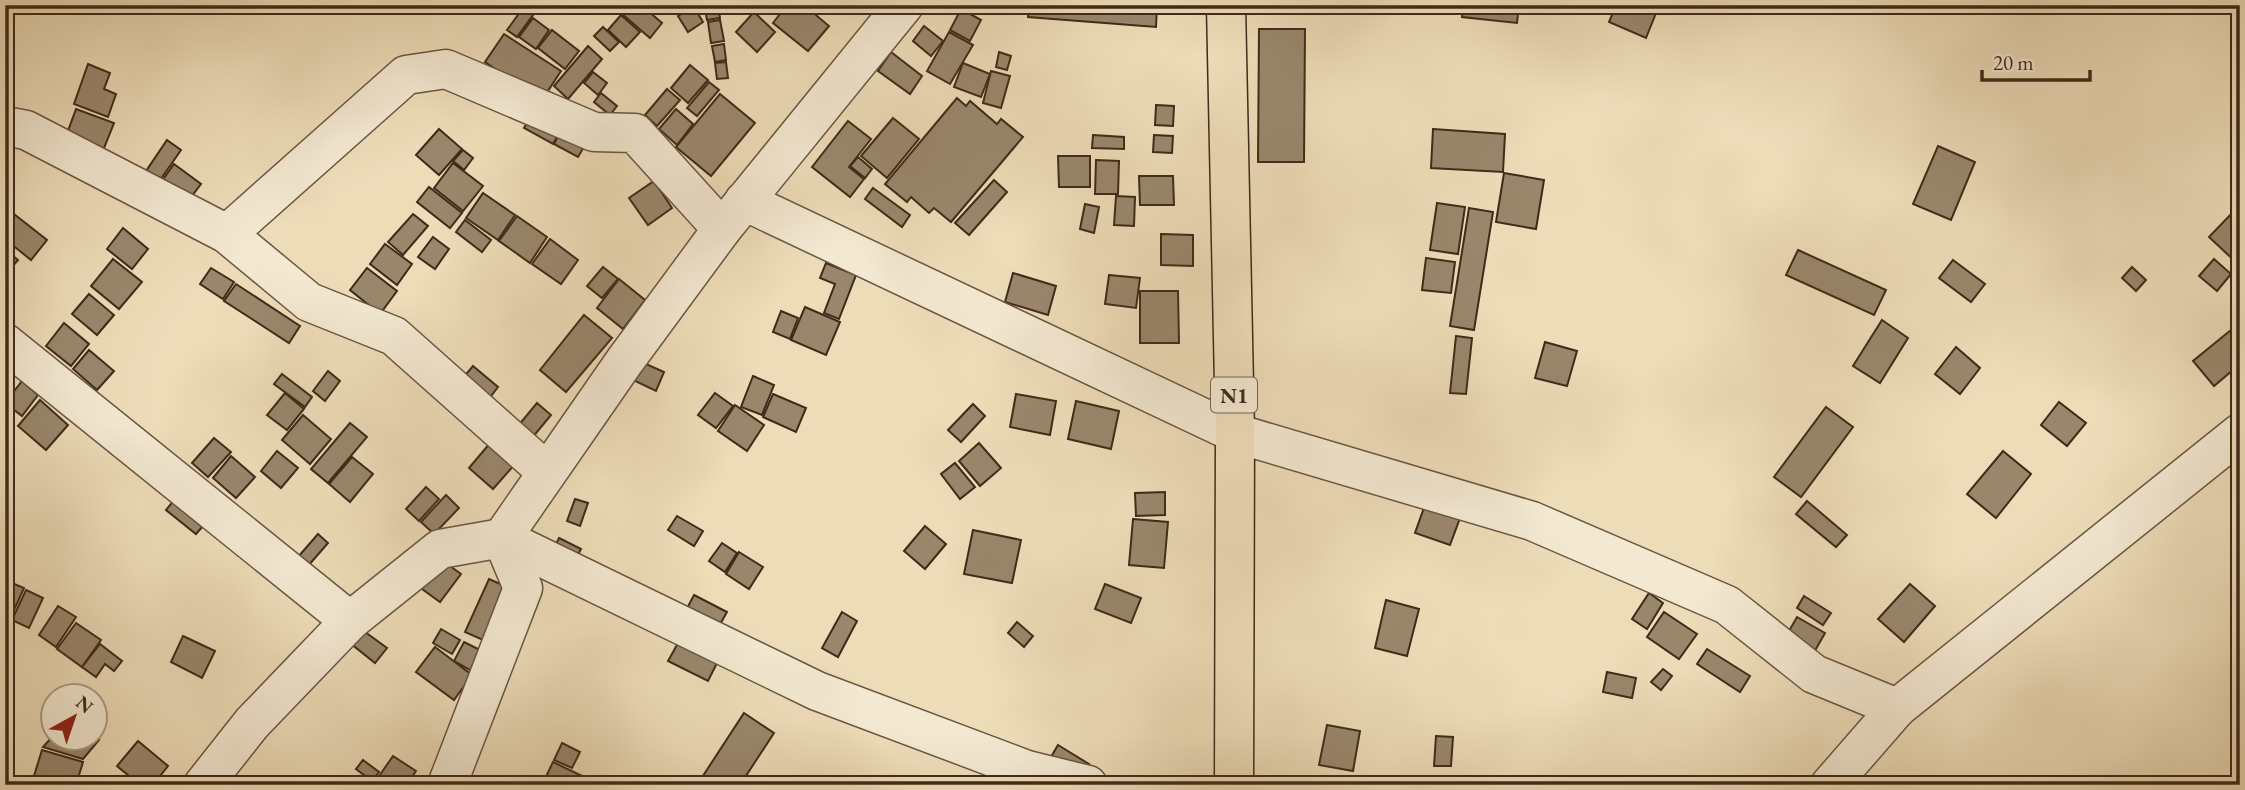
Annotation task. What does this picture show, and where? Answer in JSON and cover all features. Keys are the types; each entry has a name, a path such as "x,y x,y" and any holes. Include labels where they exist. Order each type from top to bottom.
{"main road":[{"name":"N1","path":"1226,5 1235,433 1234,785"}],"street":[{"path":"502,538 624,362 733,215 904,5"},
{"path":"227,234 406,75 446,69 594,132 635,133 733,215 1235,433 1532,521 1727,605 1814,674 1897,708"},
{"path":"5,126 26,130 227,234 309,302 394,335 547,472"},
{"path":"5,343 350,621"},
{"path":"1830,785 1897,708 2240,433"},
{"path":"447,785 523,588 502,538"},
{"path":"204,785 252,723 350,621 440,549 502,538 817,691 1027,770 1088,785"}],"building":[{"path":"629,5 641,5 662,23 650,38 622,14"},
{"path":"787,5 804,5 829,26 808,51 773,23"},
{"path":"1029,5 1157,5 1156,27 1028,17"},
{"path":"1463,5 1519,5 1517,23 1462,17"},
{"path":"1616,5 1651,5 1658,8 1646,38 1609,22"},
{"path":"694,7 703,22 688,32 678,16"},
{"path":"718,7 720,18 707,20 705,9"},
{"path":"523,8 533,15 517,37 507,30"},
{"path":"961,9 981,20 970,41 950,30"},
{"path":"754,12 775,32 757,52 736,32"},
{"path":"621,15 640,32 626,47 608,30"},
{"path":"533,18 549,30 536,49 519,37"},
{"path":"720,20 724,41 711,43 708,22"},
{"path":"924,26 943,41 931,56 913,41"},
{"path":"603,27 619,42 610,51 594,36"},
{"path":"1259,29 1305,29 1304,162 1258,162"},
{"path":"552,30 579,51 565,69 538,48"},
{"path":"949,32 973,45 950,84 927,71"},
{"path":"504,34 561,71 542,100 485,62"},
{"path":"724,44 726,60 715,62 712,46"},
{"path":"588,46 602,59 568,99 554,86"},
{"path":"891,52 922,76 910,94 878,71"},
{"path":"999,52 1011,56 1007,70 996,67"},
{"path":"726,62 728,78 717,79 715,63"},
{"path":"963,63 990,74 981,97 954,87"},
{"path":"88,64 110,73 104,89 116,94 108,117 74,104"},
{"path":"690,65 708,80 688,103 671,88"},
{"path":"991,71 1010,76 1001,108 983,103"},
{"path":"593,72 607,83 598,95 584,83"},
{"path":"709,82 719,90 697,116 687,108"},
{"path":"667,89 680,100 657,126 645,115"},
{"path":"601,93 617,106 610,115 594,102"},
{"path":"720,94 755,123 711,176 676,147"},
{"path":"957,98 966,106 970,101 997,124 1001,119 1023,137 951,222 934,208 929,213 911,197 907,202 885,184"},
{"path":"1156,105 1174,106 1173,126 1155,125"},
{"path":"76,109 114,123 102,153 65,139"},
{"path":"676,109 693,124 677,145 659,129"},
{"path":"532,115 560,131 553,144 524,128"},
{"path":"893,118 919,139 887,178 861,156"},
{"path":"848,121 871,139 849,167 864,179 850,197 812,167"},
{"path":"439,129 462,149 439,175 416,155"},
{"path":"1433,129 1505,134 1503,172 1431,168"},
{"path":"561,131 585,145 578,157 554,144"},
{"path":"1093,135 1124,137 1124,149 1092,148"},
{"path":"1154,135 1173,136 1172,153 1153,152"},
{"path":"167,140 181,150 156,186 142,177"},
{"path":"1938,146 1975,162 1951,220 1913,204"},
{"path":"463,150 473,158 464,170 453,161"},
{"path":"1058,156 1090,156 1090,187 1059,187"},
{"path":"858,157 872,169 865,178 850,166"},
{"path":"1096,160 1119,161 1118,194 1095,194"},
{"path":"453,163 483,186 463,211 434,188"},
{"path":"174,164 201,184 185,205 159,185"},
{"path":"1504,173 1544,180 1536,229 1496,222"},
{"path":"1139,176 1173,176 1174,205 1140,205"},
{"path":"994,180 1007,192 969,235 955,223"},
{"path":"654,181 672,208 648,225 629,198"},
{"path":"429,187 462,213 450,228 417,202"},
{"path":"873,188 910,215 902,227 865,199"},
{"path":"483,193 515,215 498,240 466,218"},
{"path":"1116,196 1135,197 1134,226 1114,225"},
{"path":"1437,203 1465,207 1458,254 1430,250"},
{"path":"1085,204 1099,207 1094,233 1080,229"},
{"path":"5,207 47,240 31,260 5,239"},
{"path":"1469,208 1493,212 1474,330 1450,326"},
{"path":"2233,212 2240,218 2240,266 2209,237"},
{"path":"413,214 428,226 403,255 388,242"},
{"path":"517,216 547,237 530,263 499,241"},
{"path":"465,220 491,240 482,252 456,232"},
{"path":"123,228 148,249 132,269 107,249"},
{"path":"1161,234 1193,235 1193,266 1161,265"},
{"path":"433,237 449,249 435,269 418,257"},
{"path":"550,239 578,260 561,284 532,264"},
{"path":"385,244 412,264 397,285 370,264"},
{"path":"5,249 18,260 5,275"},
{"path":"1798,250 1886,290 1874,315 1786,275"},
{"path":"1426,258 1455,262 1451,293 1422,290"},
{"path":"113,259 142,282 119,309 91,286"},
{"path":"2214,259 2231,274 2217,291 2199,276"},
{"path":"1953,260 1985,284 1971,302 1939,278"},
{"path":"826,263 856,275 839,319 824,313 835,284 820,278"},
{"path":"603,267 618,279 602,298 587,286"},
{"path":"2132,267 2146,280 2136,291 2122,278"},
{"path":"211,268 234,282 223,299 200,284"},
{"path":"367,268 397,291 380,314 350,290"},
{"path":"1013,273 1056,286 1048,315 1005,302"},
{"path":"1109,275 1140,278 1136,308 1105,304"},
{"path":"619,279 645,300 623,329 597,308"},
{"path":"236,284 300,326 289,343 224,301"},
{"path":"1140,291 1178,291 1179,343 1140,343"},
{"path":"89,294 114,315 97,335 72,314"},
{"path":"805,307 840,322 826,355 791,340"},
{"path":"781,311 798,318 790,339 773,332"},
{"path":"584,315 612,338 566,392 540,370"},
{"path":"1882,320 1908,338 1880,383 1853,366"},
{"path":"64,323 89,344 71,366 46,346"},
{"path":"2237,325 2240,328 2240,364 2214,386 2193,361"},
{"path":"1456,336 1472,338 1466,394 1450,393"},
{"path":"1545,342 1577,351 1567,386 1535,378"},
{"path":"1956,347 1980,368 1960,394 1935,374"},
{"path":"89,350 114,371 97,390 73,369"},
{"path":"637,360 664,372 656,391 629,378"},
{"path":"473,366 498,387 488,400 462,379"},
{"path":"328,371 340,381 325,401 313,391"},
{"path":"282,374 312,397 305,407 274,384"},
{"path":"753,376 774,385 762,415 741,407"},
{"path":"22,381 38,395 22,416 5,403"},
{"path":"285,393 304,409 287,430 267,415"},
{"path":"715,393 733,406 716,428 698,415"},
{"path":"773,394 806,408 796,432 763,417"},
{"path":"1016,394 1056,401 1050,435 1010,427"},
{"path":"40,400 68,425 46,450 18,426"},
{"path":"1076,401 1119,411 1111,449 1068,439"},
{"path":"2059,402 2086,423 2067,446 2041,425"},
{"path":"537,403 551,415 532,438 518,426"},
{"path":"973,404 985,416 961,442 948,430"},
{"path":"735,405 764,425 747,451 718,431"},
{"path":"1826,407 1853,427 1801,497 1774,477"},
{"path":"303,415 331,439 310,464 282,440"},
{"path":"350,423 367,437 328,483 311,469"},
{"path":"214,438 231,452 208,477 192,463"},
{"path":"491,442 516,463 493,489 469,468"},
{"path":"979,443 1001,468 980,486 959,461"},
{"path":"277,451 298,468 281,488 261,471"},
{"path":"2003,451 2031,474 1996,518 1967,494"},
{"path":"231,456 255,477 236,498 213,478"},
{"path":"352,457 373,474 350,502 329,484"},
{"path":"955,463 975,487 960,499 941,474"},
{"path":"426,487 439,499 419,521 406,509"},
{"path":"1165,492 1165,515 1136,516 1135,493"},
{"path":"180,493 210,518 196,534 166,510"},
{"path":"446,495 459,508 434,534 421,522"},
{"path":"575,499 588,503 580,526 567,521"},
{"path":"1807,501 1847,535 1836,547 1796,514"},
{"path":"1425,505 1460,518 1450,545 1415,533"},
{"path":"677,516 703,531 694,546 668,530"},
{"path":"1133,519 1168,522 1164,568 1129,565"},
{"path":"925,526 946,544 925,569 904,551"},
{"path":"973,530 1021,540 1012,583 964,574"},
{"path":"318,534 328,543 308,566 298,557"},
{"path":"559,538 581,549 574,563 552,552"},
{"path":"722,543 737,553 725,572 709,561"},
{"path":"739,552 763,567 749,589 726,574"},
{"path":"439,558 461,574 440,602 418,586"},
{"path":"489,579 507,587 483,640 465,632"},
{"path":"5,580 24,588 5,630"},
{"path":"1105,584 1141,598 1131,623 1095,609"},
{"path":"1910,584 1935,606 1904,642 1878,619"},
{"path":"26,590 43,598 29,628 12,620"},
{"path":"1649,593 1663,603 1647,629 1632,619"},
{"path":"694,595 727,612 717,630 684,614"},
{"path":"1804,596 1831,613 1823,625 1797,608"},
{"path":"1386,600 1419,609 1407,656 1375,648"},
{"path":"58,606 76,617 56,647 39,635"},
{"path":"842,612 857,621 838,657 822,648"},
{"path":"1664,612 1697,634 1679,659 1647,637"},
{"path":"1797,617 1825,633 1812,656 1784,640"},
{"path":"1017,622 1033,636 1024,647 1008,633"},
{"path":"76,623 101,640 82,667 57,649"},
{"path":"361,629 387,648 375,663 350,643"},
{"path":"441,629 460,640 452,654 433,643"},
{"path":"183,636 215,651 202,678 171,662"},
{"path":"464,642 482,651 472,671 454,661"},
{"path":"678,643 717,663 708,681 668,661"},
{"path":"100,644 122,661 114,671 105,664 96,677 82,667"},
{"path":"435,647 472,675 454,700 416,672"},
{"path":"1707,649 1750,676 1740,692 1697,664"},
{"path":"1663,669 1672,676 1661,690 1651,682"},
{"path":"1607,672 1636,678 1632,698 1603,692"},
{"path":"744,713 774,733 740,785 697,785"},
{"path":"1327,725 1360,731 1353,771 1319,765"},
{"path":"1436,736 1453,737 1451,766 1434,766"},
{"path":"138,741 168,766 153,785 140,785 117,766"},
{"path":"562,743 580,752 572,768 554,760"},
{"path":"1058,745 1089,764 1081,776 1051,757"},
{"path":"41,752 83,762 76,785 52,785 33,779"},
{"path":"60,752 89,752 83,759"},
{"path":"393,756 416,771 406,785 379,785 375,782"},
{"path":"363,760 379,772 372,781 356,769"},
{"path":"553,762 601,785 542,785"}]}
